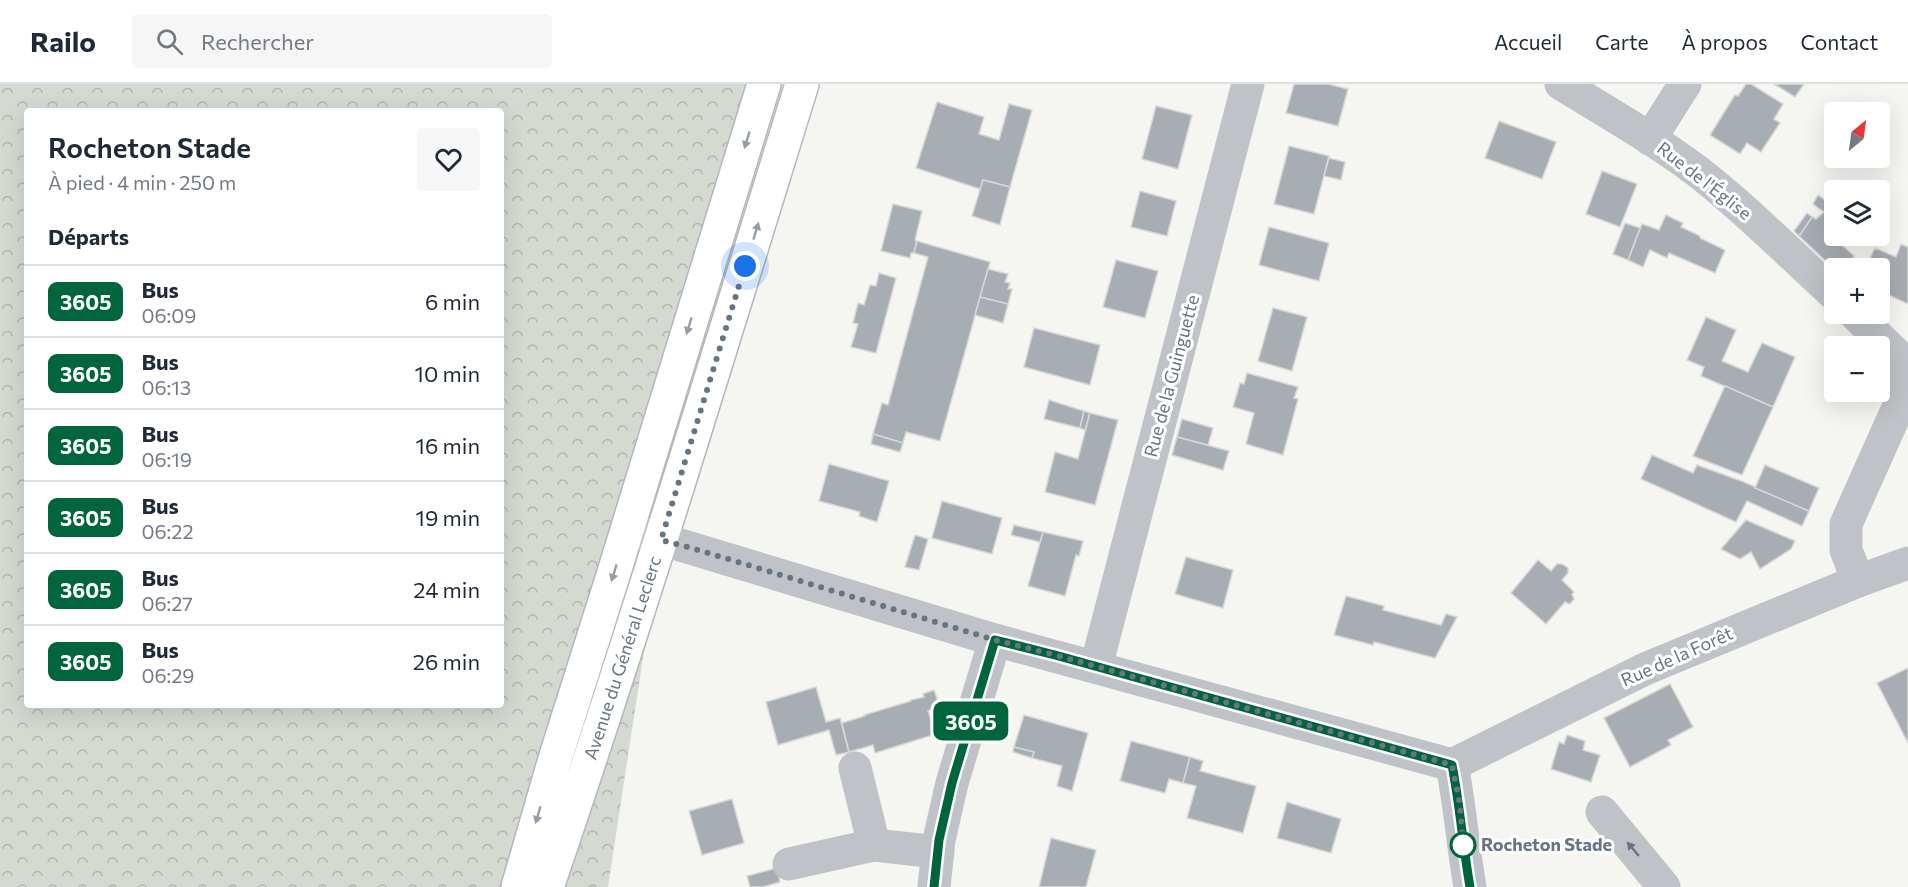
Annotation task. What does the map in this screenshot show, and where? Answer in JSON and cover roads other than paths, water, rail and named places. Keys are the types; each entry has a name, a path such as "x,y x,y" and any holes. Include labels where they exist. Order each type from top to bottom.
{"main road":[{"name":"Avenue du Général Leclerc","path":"518,887 555,759 764,84"},
{"name":"Avenue du Général Leclerc","path":"547,887 661,540 802,84"}],"street":[{"name":"Rue de la Guinguette","path":"1096,667 1248,84"},
{"name":"Rue de l'Église","path":"1561,84 1650,139 1696,171 1743,210 1824,285"},
{"path":"1650,139 1685,84"},
{"path":"1858,581 1846,550 1846,524 1901,400 1903,370 1864,324"},
{"path":"627,529 995,640 1452,765 1460,805 1464,855 1470,887"},
{"name":"Rue de la Forêt","path":"1452,765 1645,669 1858,581 1908,563"},
{"path":"934,887 938,852 952,783 995,640"},
{"path":"855,768 874,845"},
{"path":"1602,812 1664,887"},
{"path":"789,864 874,845 938,852"}],"place":[{"name":"Rocheton Stade","path":"1463,845"}]}
